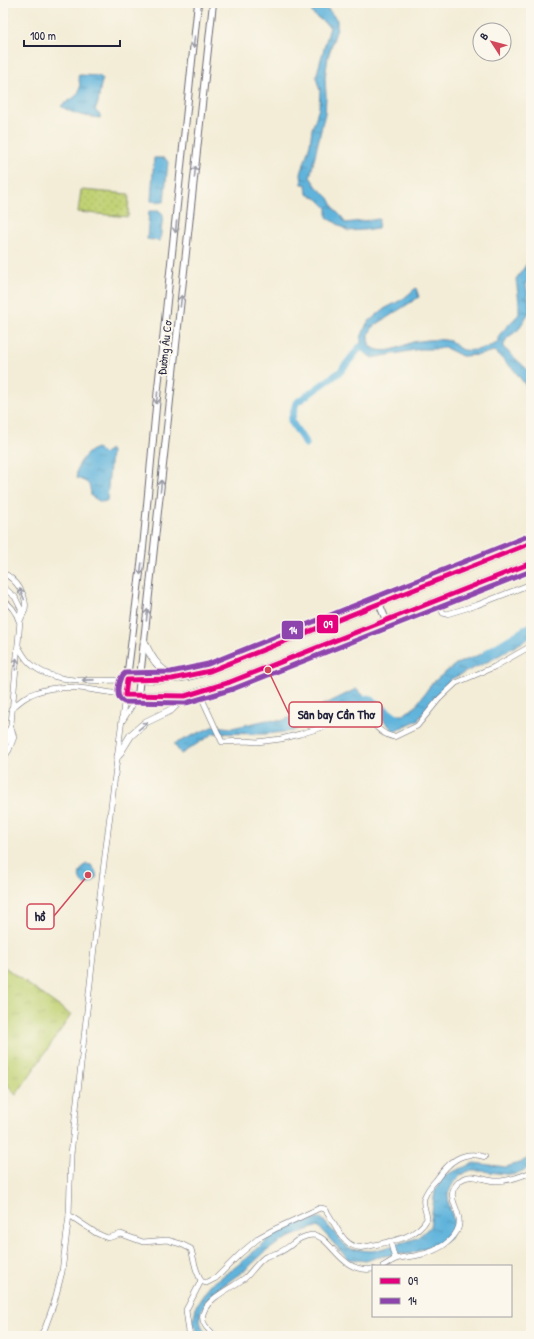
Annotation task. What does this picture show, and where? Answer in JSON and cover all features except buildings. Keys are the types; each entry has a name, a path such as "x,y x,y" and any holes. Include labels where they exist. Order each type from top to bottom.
{"main road":[{"path":"127,680 172,679 210,671 531,543"},
{"path":"125,695 185,696 199,692 236,679 529,563"},
{"path":"144,641 150,655 160,666 176,676 186,677"},
{"path":"118,756 131,735 146,722 171,710 185,696"}],"street":[{"name":"Đường Âu Cơ","path":"125,695 143,548 156,407 198,3"},
{"name":"Đường Âu Cơ","path":"138,696 213,3"},
{"path":"143,548 154,550"},
{"path":"3,573 14,582 21,590 25,598 25,610 20,622"},
{"path":"437,599 444,614 447,614 477,605 531,584"},
{"path":"3,587 15,597 20,609 10,736 3,749"},
{"path":"3,600 16,612 20,622"},
{"path":"379,603 386,620"},
{"path":"18,646 29,662 41,671 55,676 71,680 127,680"},
{"path":"199,692 222,742 246,740 257,742 281,739 320,728 356,708 364,710 371,721 382,732 394,736 417,726 439,698 456,683 494,667 531,646"},
{"path":"12,709 23,699 35,692 52,688 66,687 125,695 123,721 99,903 71,1154 69,1215 62,1272 54,1303 45,1328 40,1336"},
{"path":"123,721 138,696"},
{"path":"3,739 11,727"},
{"path":"3,759 9,750 14,737 11,727"},
{"path":"201,1281 206,1283 216,1278 240,1254 260,1238 275,1229 320,1208 325,1209 346,1241 354,1247 360,1248 391,1243 409,1236 415,1233 425,1223 427,1219 423,1204 424,1198 428,1190 449,1163 454,1159 470,1155 485,1157"},
{"path":"384,1265 394,1257 414,1256 440,1248 452,1239 459,1227 460,1220 451,1194 460,1181 464,1178 474,1177 504,1181 517,1178 531,1172"},
{"path":"69,1215 96,1233 108,1238 121,1234 143,1242 167,1240 187,1246 191,1249 201,1281 186,1310 189,1332 192,1336"},
{"path":"216,1336 207,1329 203,1322 203,1314 207,1305 246,1276 265,1257 279,1253 301,1238 308,1236 319,1236 339,1257 350,1265 365,1269 372,1269"},
{"path":"391,1243 394,1257"}],"green space":[{"path":"81,190 129,194 128,217 78,212"},
{"path":"3,966 71,1015 16,1095 3,1079"}],"water":[{"path":"308,3 323,3 337,20 337,28 328,57 325,77 325,113 310,177 317,187 329,198 335,210 342,217 345,223 379,219 378,229 348,231 327,217 327,208 318,199 307,194 306,184 302,184 301,174 310,144 312,129 319,108 320,91 316,77 330,27 313,14"},
{"path":"78,76 99,76 103,79 95,110 100,115 100,118 84,116 61,106 74,98 79,92 80,83"},
{"path":"154,158 165,158 168,162 164,202 151,201"},
{"path":"149,211 160,211 163,215 160,241 147,239"},
{"path":"531,258 531,274 526,283 530,311 518,330 507,338 503,347 531,373 531,393 515,371 494,351 479,355 462,356 444,347 439,349 420,349 372,358 361,350 361,338 367,323 384,309 403,299 416,288 419,297 374,326 369,333 369,346 386,351 415,342 442,340 450,341 460,349 474,350 497,343 500,334 519,314 516,279"},
{"path":"96,448 104,454 109,449 111,451 107,501 101,502 91,496 88,484 77,478 77,469 82,460 88,453"},
{"path":"531,629 531,637 491,660 451,679 418,720 394,731 373,709 363,702 318,719 293,731 265,734 214,733 181,754 174,744 214,726 232,728 267,720 281,721 330,702 356,689 387,715 403,715 415,707 432,683 456,664 504,645"},
{"path":"86,864 91,865 94,869 96,872 96,878 89,884 84,885 79,877 79,874"},
{"path":"531,1157 531,1167 513,1175 482,1171 468,1171 460,1176 452,1185 448,1194 449,1205 455,1225 449,1239 410,1254 397,1254 378,1257 366,1261 348,1259 318,1226 276,1245 264,1253 245,1270 227,1282 209,1298 203,1307 200,1316 202,1326 209,1336 200,1336 193,1325 196,1306 210,1285 233,1269 275,1234 292,1224 321,1218 349,1249 372,1251 385,1248 417,1238 430,1227 435,1191 443,1176 474,1163 506,1167"}],"waterway":[{"path":"306,444 291,421 296,403 340,372 360,347 369,351"},
{"path":"486,653 531,626"},
{"path":"358,701 369,698 401,721"}],"transit line":[{"name":"14","path":"528,536 208,664 171,672 125,673 120,679 118,688 119,696 124,702 186,703 233,689 531,571"},
{"name":"09","path":"531,543 210,671 172,679 127,680 125,695 185,696 230,682 531,563"}],"place":[{"name":"Sân bay Cần Thơ","path":"268,670"},
{"name":"hồ","path":"88,875"}]}
